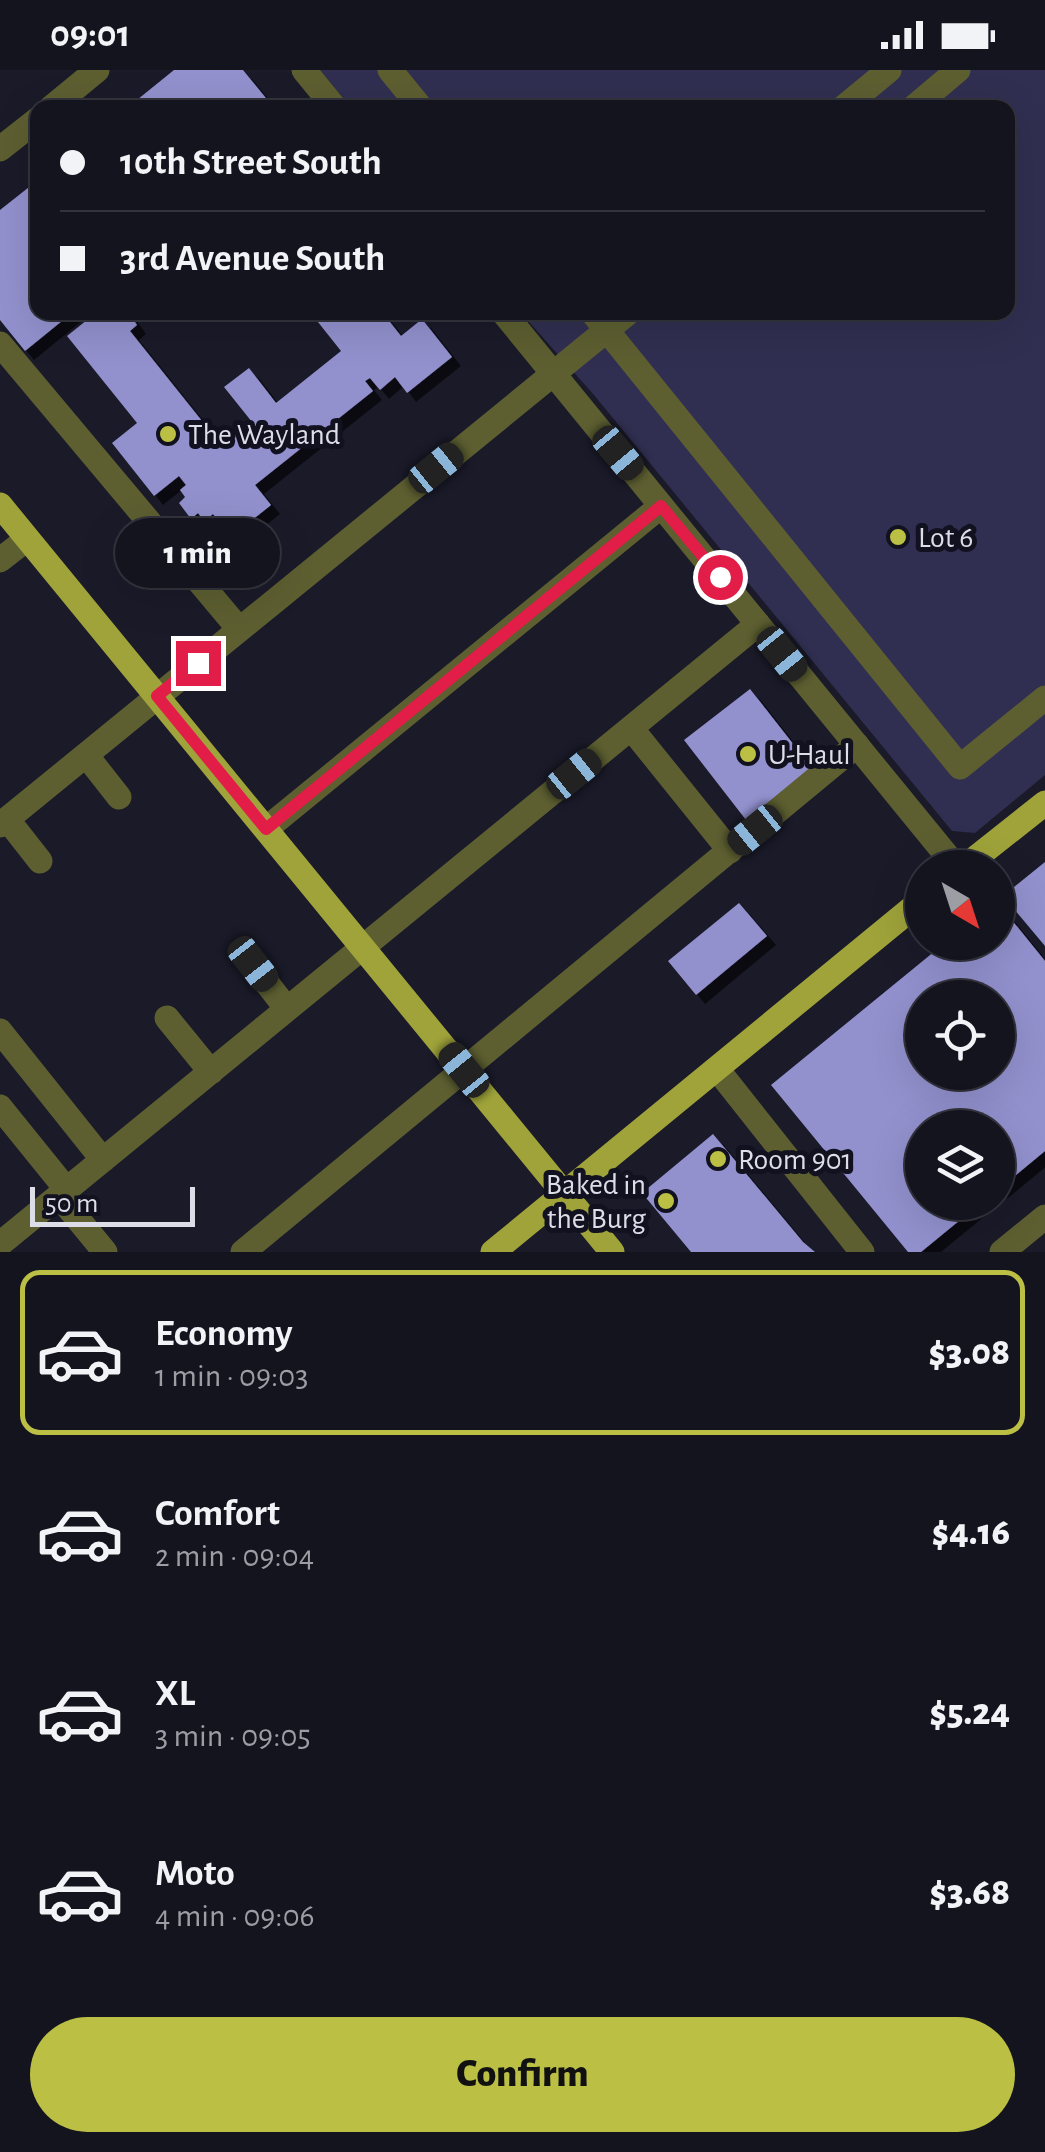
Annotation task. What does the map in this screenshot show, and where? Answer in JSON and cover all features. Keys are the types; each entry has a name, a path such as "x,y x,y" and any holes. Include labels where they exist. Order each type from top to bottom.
{"main road":[{"path":"0,506 612,1252"},
{"path":"984,850 1045,803"},
{"path":"494,1252 905,914"}],"street":[{"path":"61,100 97,70"},
{"path":"304,70 328,100"},
{"path":"390,70 414,100"},
{"path":"853,100 889,70"},
{"path":"922,100 958,70"},
{"path":"0,150 30,126"},
{"path":"509,320 945,850"},
{"path":"40,861 4,822 552,373 599,321 960,767 1045,698"},
{"path":"0,344 239,629"},
{"path":"266,829 661,506"},
{"path":"0,560 27,539"},
{"path":"11,1244 63,1193 758,624"},
{"path":"631,728 730,851"},
{"path":"243,1252 857,746"},
{"path":"86,755 120,797"},
{"path":"246,955 287,1009"},
{"path":"167,1018 211,1072"},
{"path":"0,1031 103,1160"},
{"path":"716,1069 862,1252"},
{"path":"0,1107 105,1252"},
{"path":"1002,1252 1045,1217"}],"shaded area":[{"name":"Lot 6","path":"320,70 1045,70 1045,775 975,833 952,831 594,395 527,320 1015,320 1015,100 345,100"}],"building":[{"path":"174,70 243,70 267,100 137,100"},
{"path":"30,186 30,320 63,320 25,351 0,320 0,210"},
{"name":"The Wayland","path":"87,320 134,320 137,325 130,331 222,446 252,422 224,387 249,368 276,403 341,351 316,320 388,320 401,336 423,320 452,357 407,393 395,377 380,390 370,378 365,381 373,391 255,485 271,505 231,537 213,514 204,521 198,513 191,519 179,503 185,497 180,490 186,485 179,476 154,496 112,443 137,423 67,336"},
{"name":"U-Haul","path":"750,689 812,768 746,820 684,740"},
{"path":"1045,862 1045,946 1015,910 1015,886"},
{"path":"739,903 767,936 696,995 668,961"},
{"path":"1015,924 1045,961 1045,1151 1015,1176 1015,1110 905,1110 905,1220 960,1220 921,1252 908,1252 771,1085 924,960 1015,960"},
{"path":"713,1134 815,1252 691,1252 642,1193"}],"place":[{"name":"The Wayland","path":"168,434"},
{"name":"Lot 6","path":"898,537"},
{"name":"U-Haul","path":"748,754"},
{"name":"Room 901","path":"718,1159"},
{"name":"Baked in the Burg","path":"666,1201"}],"route":[{"path":"198,663 157,696 266,829 661,506 720,577"}]}
